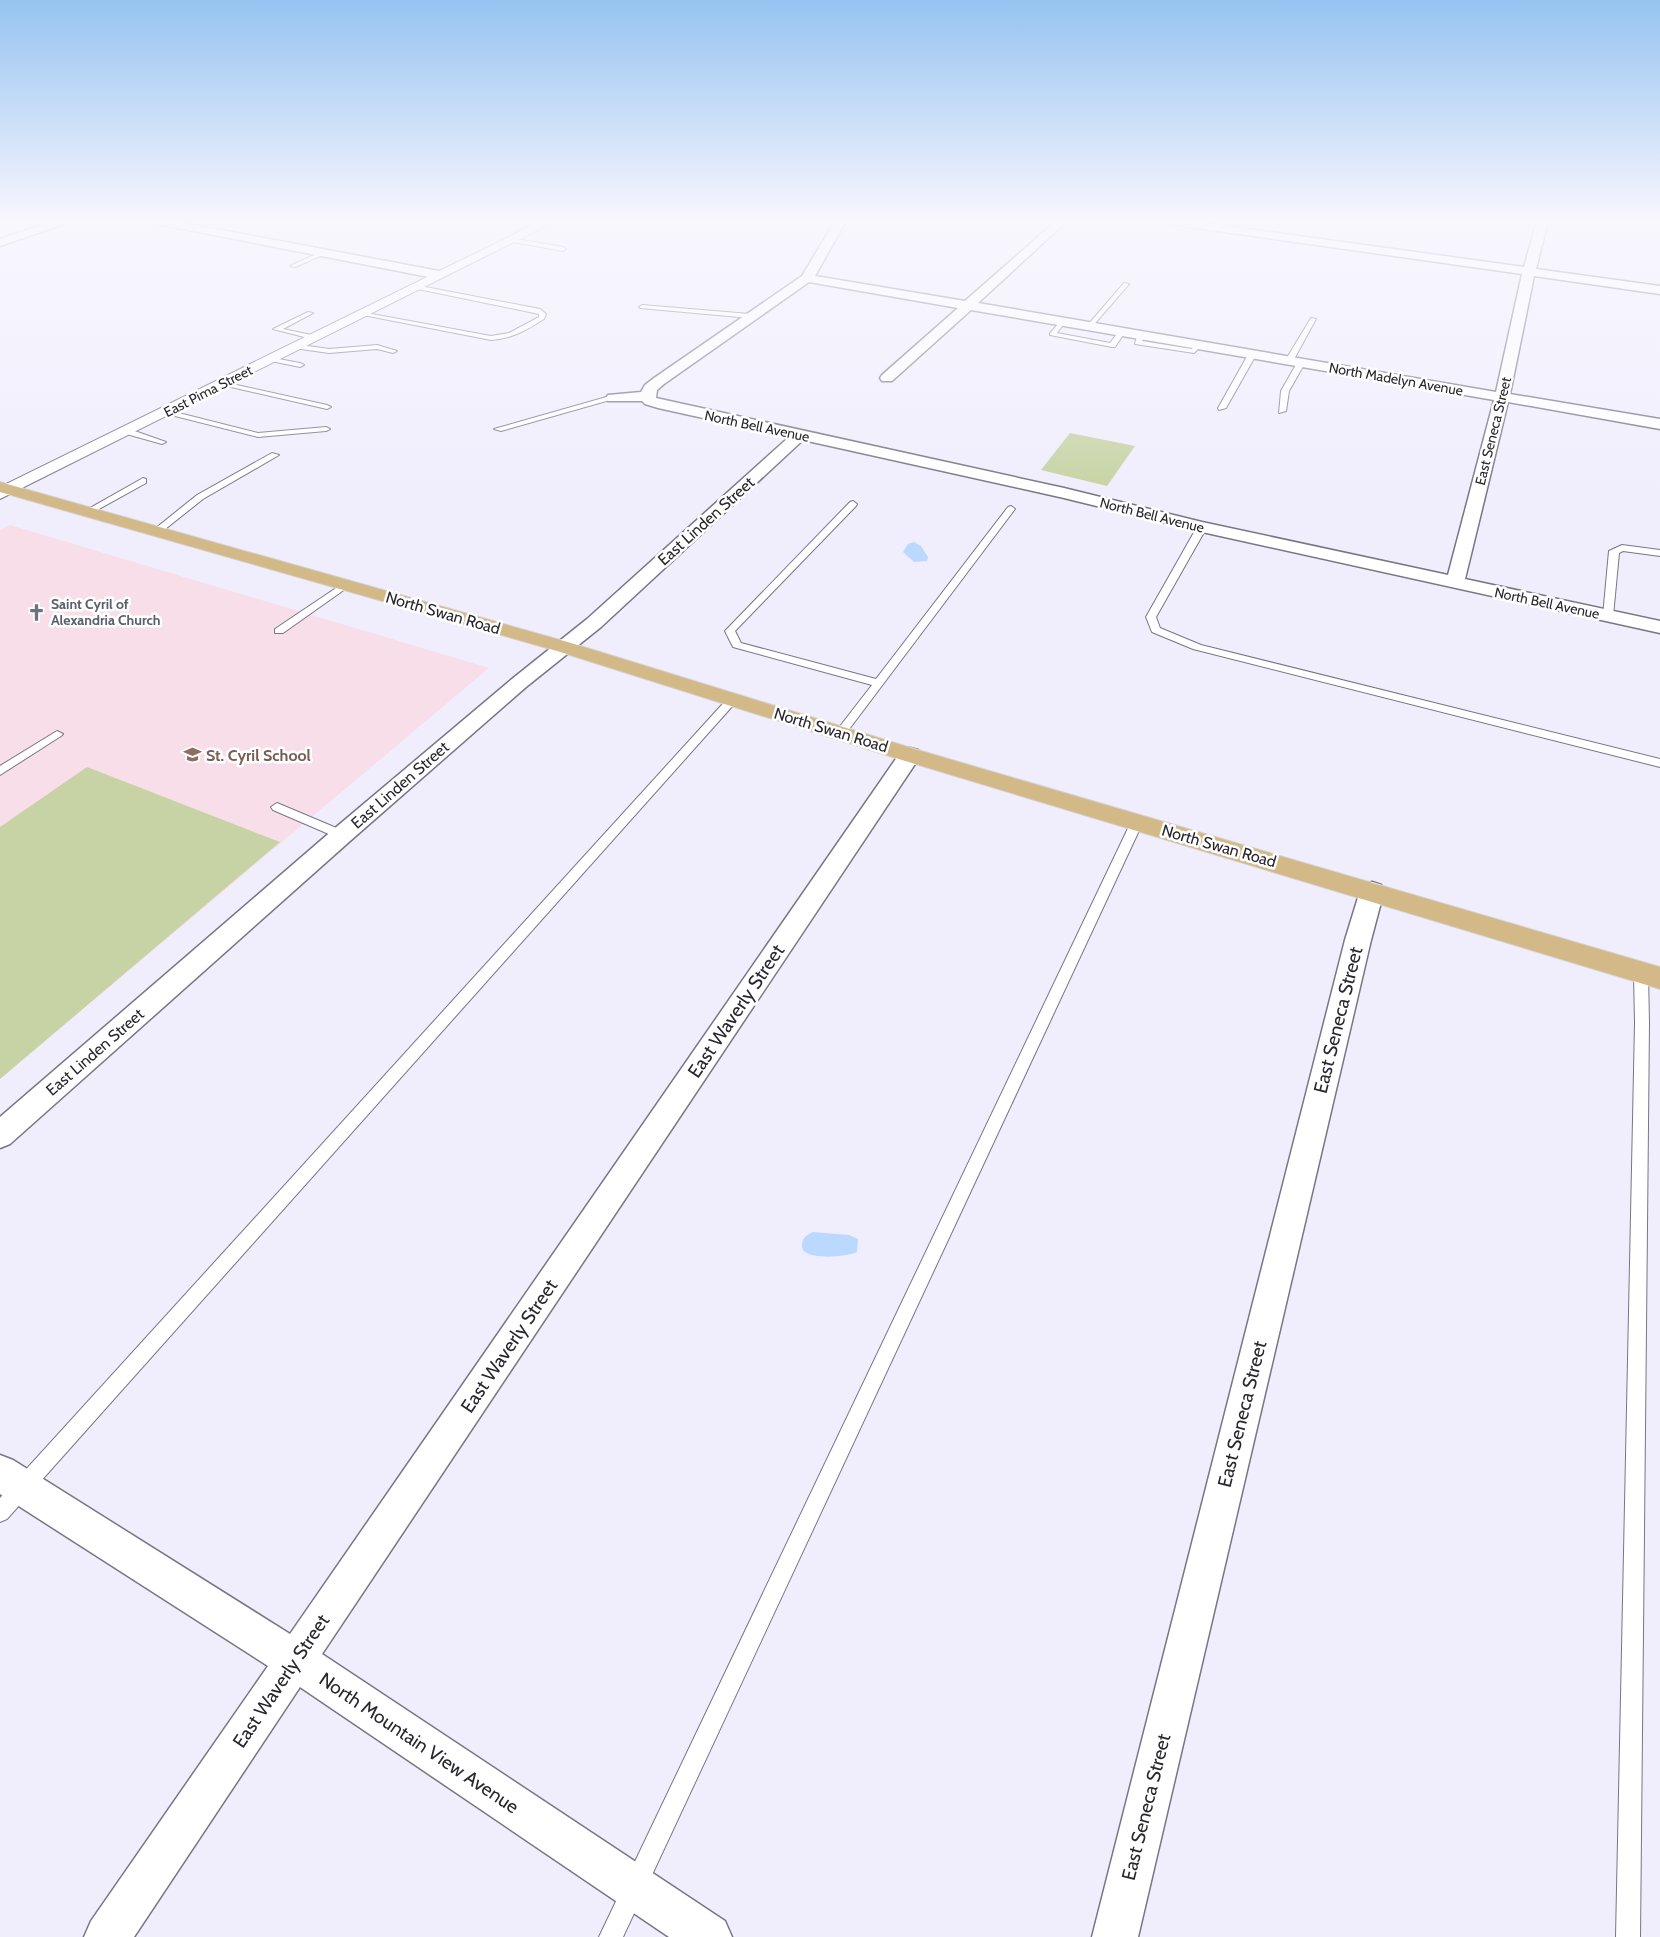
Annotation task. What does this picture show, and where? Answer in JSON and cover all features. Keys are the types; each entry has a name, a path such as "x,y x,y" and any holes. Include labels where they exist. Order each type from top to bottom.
{"main road":[{"name":"North Swan Road","path":"3,490 564,647 840,734 1372,891 1651,976"}],"street":[{"name":"East Pima Street","path":"3,490 126,432 366,311"},
{"path":"613,398 646,396 650,388 659,381 757,311"},
{"path":"887,378 961,311"},
{"name":"North Madelyn Avenue","path":"999,311 1660,424"},
{"name":"East Seneca Street","path":"1455,582 1502,397 1520,311"},
{"name":"North Bell Avenue","path":"646,396 650,402 799,436 1064,493 1202,527 1660,627"},
{"name":"East Linden Street","path":"0,1135 342,835 519,683 594,623 799,436"},
{"name":"East Waverly Street","path":"107,1937 910,755"},
{"name":"East Seneca Street","path":"1115,1937 1355,950 1372,891"},
{"name":"North Mountain View Avenue","path":"7,1491 295,1660 709,1937"}],"lane":[{"path":"361,314 491,338 502,338 513,335 542,318 543,314 540,311"},
{"path":"700,311 750,316"},
{"path":"1089,327 1102,311"},
{"path":"310,313 276,329 313,338"},
{"path":"1282,411 1285,391 1313,319"},
{"path":"1062,322 1052,334 1112,344 1121,332"},
{"path":"297,346 329,351 377,347 393,351"},
{"path":"1222,408 1252,355"},
{"path":"271,359 300,365"},
{"path":"222,383 326,407"},
{"path":"498,429 613,398"},
{"path":"166,411 258,435 326,429"},
{"path":"126,432 162,442"},
{"path":"156,532 200,497 275,455"},
{"path":"87,512 142,481"},
{"path":"853,504 730,630 737,645 878,683"},
{"path":"840,734 1010,509"},
{"path":"1202,527 1151,617 1156,630 1197,647 1660,763"},
{"path":"1608,616 1614,551 1622,548 1660,553"},
{"path":"279,631 345,585"},
{"path":"7,1491 732,700"},
{"path":"0,771 57,734"},
{"path":"277,807 342,835"},
{"path":"611,1937 1137,822"},
{"path":"1628,1937 1642,1053 1651,976"}],"shaded area":[{"name":"St. Cyril School","path":"10,525 489,668 0,1079 0,530"}],"green space":[{"path":"1070,433 1135,446 1107,486 1041,470"},
{"path":"87,767 280,842 0,1079 0,827"}],"water":[{"path":"914,542 921,546 928,557 927,561 914,562 903,552 908,544"},
{"path":"813,1232 849,1235 858,1239 857,1252 826,1257 810,1254 802,1247 802,1242 808,1234"}],"place":[{"name":"Saint Cyril of Alexandria Church","path":"37,612"},
{"name":"St. Cyril School","path":"192,755"}]}
